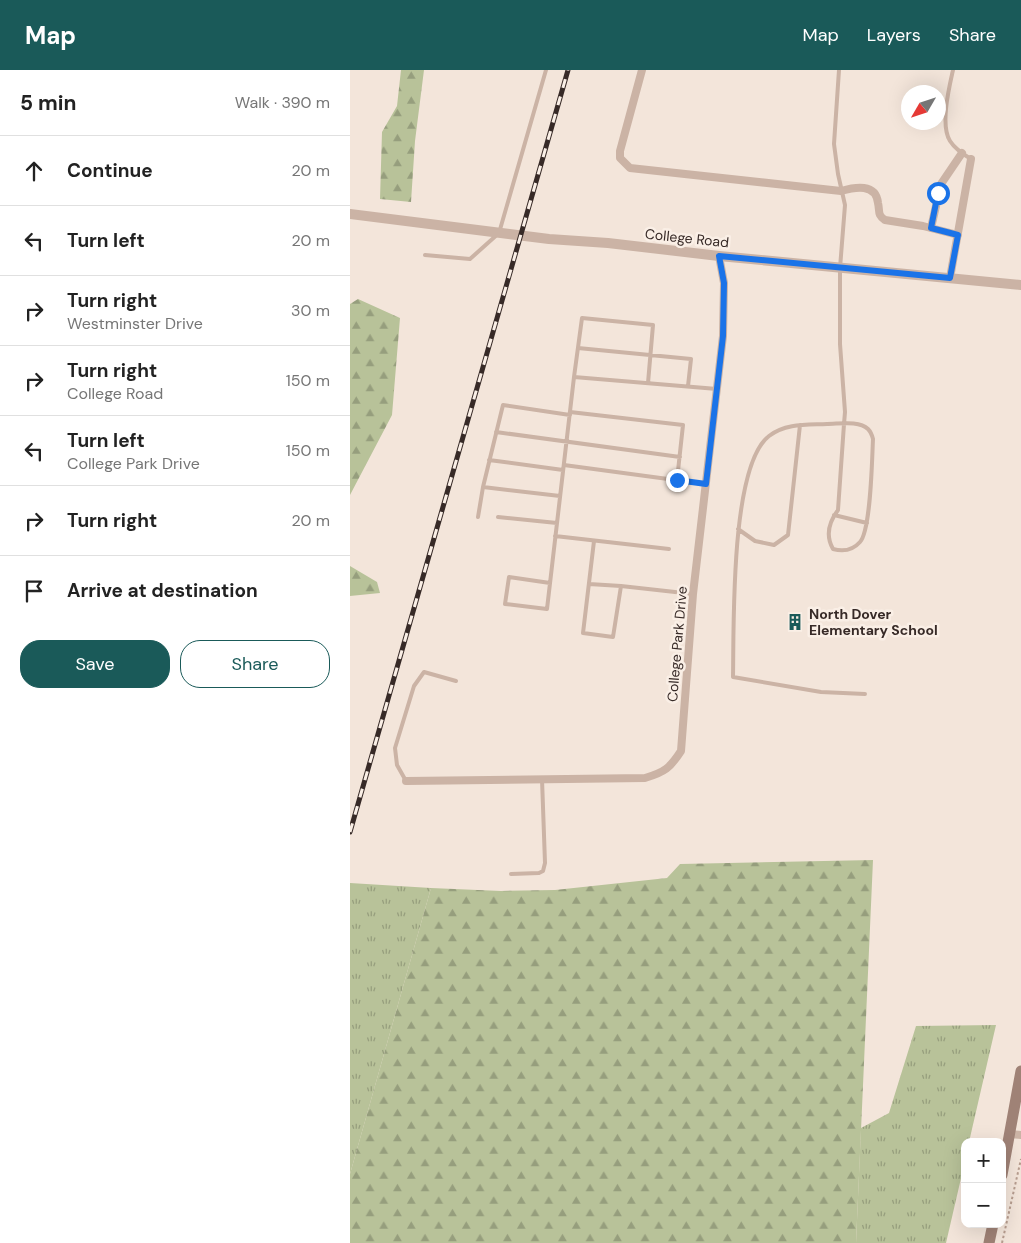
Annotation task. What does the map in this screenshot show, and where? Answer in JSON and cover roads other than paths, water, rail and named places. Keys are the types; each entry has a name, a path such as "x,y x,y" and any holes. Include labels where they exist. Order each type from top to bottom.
{"main road":[{"path":"1006,1163 1016,1134 1021,1070"},
{"path":"989,1243 992,1228"}],"street":[{"path":"642,70 620,151 620,158 630,168 841,191 859,186 874,192 878,201 880,218 958,235"},
{"path":"931,228 941,184 962,153"},
{"path":"950,278 971,159"},
{"name":"College Road","path":"350,214 500,233 1021,285"},
{"name":"College Park Drive","path":"406,781 646,778 660,774 672,765 681,751 693,594 723,336 724,283 719,256"}],"lane":[{"path":"425,255 470,259 500,233 546,70"},
{"path":"839,70 834,144 844,205 840,268 840,344 845,412 844,424 838,510 828,531 829,542 833,549 840,551 850,550 862,541 867,523 873,439 869,430 862,425 844,424 800,425 789,426 768,436 756,452 748,474 738,528 735,563 733,677 821,692 865,694"},
{"path":"953,70 945,123 948,139 971,159"},
{"path":"550,583 509,577 505,604 546,609 550,583 582,318 653,325 648,383"},
{"path":"578,348 691,359 688,386"},
{"path":"574,377 717,389"},
{"path":"478,517 489,460 503,405 683,425 677,480"},
{"path":"738,528 756,541 774,545 788,535 800,425"},
{"path":"496,432 680,457"},
{"path":"489,460 706,484"},
{"path":"483,487 560,496"},
{"path":"834,515 867,523"},
{"path":"498,517 557,523"},
{"path":"555,536 668,549"},
{"path":"594,541 583,633 613,637 621,586"},
{"path":"589,584 693,594"},
{"path":"406,781 397,765 396,748 414,686 424,672 456,681"},
{"path":"511,874 539,873 543,871 545,863 542,779"}],"railway":[{"path":"350,832 568,70"}],"place":[{"name":"North Dover Elementary School","path":"795,622"}]}
